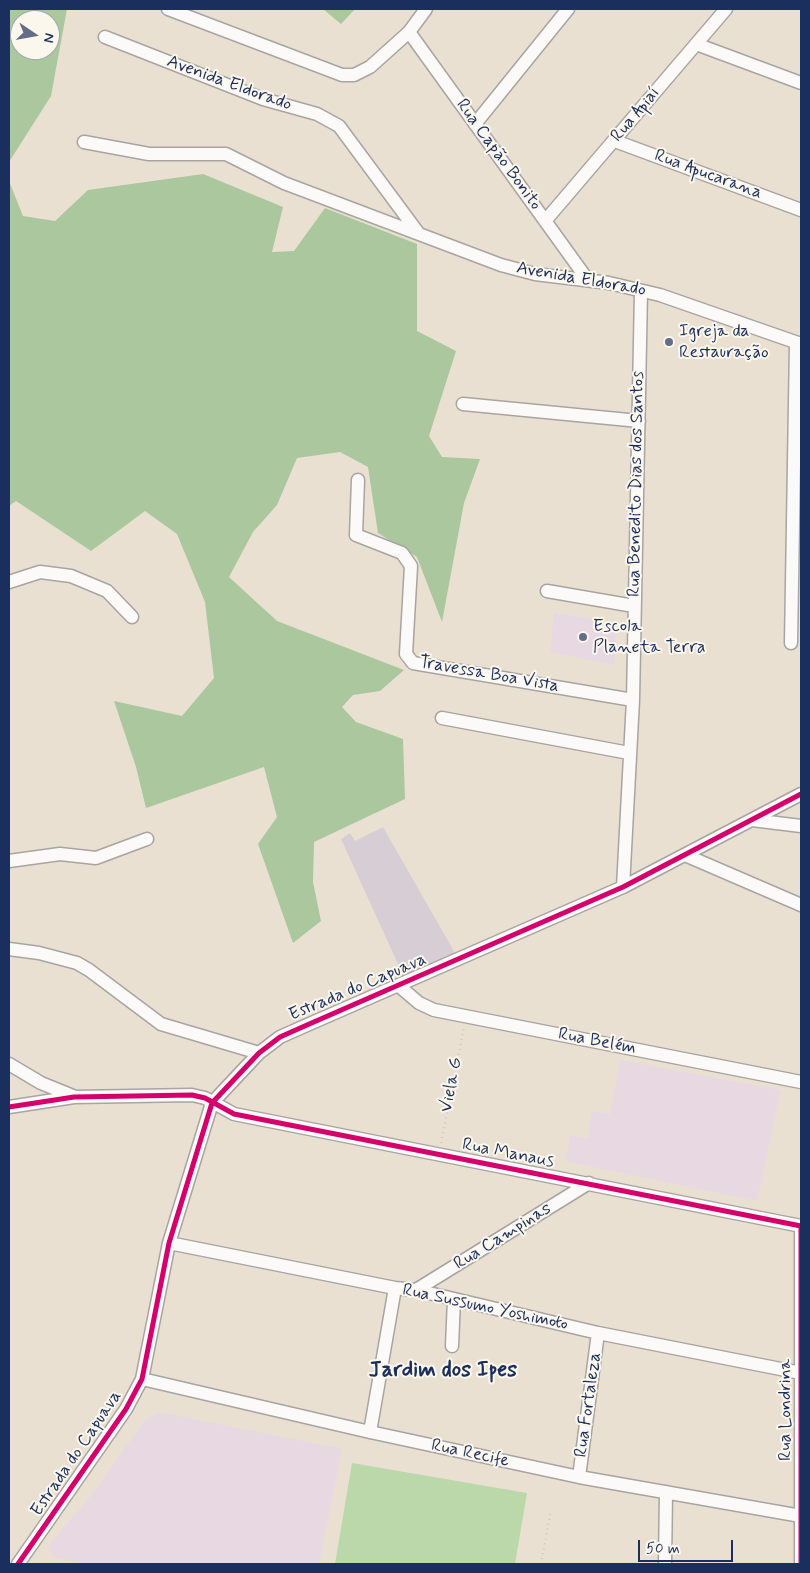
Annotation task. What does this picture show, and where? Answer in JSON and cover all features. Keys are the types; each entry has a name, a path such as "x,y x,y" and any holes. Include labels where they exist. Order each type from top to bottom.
{"street":[{"path":"168,9 342,75 354,75 370,67 409,32 426,9"},
{"path":"475,124 568,9"},
{"name":"Rua Apiaí","path":"545,221 726,9"},
{"name":"Rua Capão Bonito","path":"409,32 587,279"},
{"name":"Avenida Eldorado","path":"105,37 263,99 317,114 339,126 419,234"},
{"path":"696,44 801,83"},
{"name":"Rua Apucarana","path":"615,141 801,210"},
{"name":"Avenida Eldorado","path":"84,142 149,154 226,154 284,183 520,271 587,279 660,295 799,344"},
{"name":"Rua Benedito Dias dos Santos","path":"623,887 632,700 641,291"},
{"path":"791,643 799,344"},
{"path":"463,404 638,421"},
{"name":"Travessa Boa Vista","path":"358,480 356,535 402,553 411,566 406,654 413,662 632,700"},
{"path":"9,582 40,572 71,576 107,591 132,617"},
{"path":"547,591 634,606"},
{"path":"442,718 629,753"},
{"name":"Estrada do Capuava","path":"18,1564 126,1409 142,1379 169,1242 212,1103 259,1053 280,1037 623,887 801,794"},
{"path":"752,820 801,826"},
{"path":"9,861 60,854 96,858 147,839"},
{"path":"685,855 801,905"},
{"path":"9,949 39,953 77,963 161,1024 259,1053"},
{"name":"Rua Belém","path":"400,986 427,1008 801,1082"},
{"path":"9,1064 40,1083 74,1097"},
{"name":"Rua Manaus","path":"9,1106 74,1097 192,1094 205,1098 234,1114 801,1226"},
{"name":"Rua Campinas","path":"416,1290 589,1183"},
{"name":"Rua Londrina","path":"801,1226 801,1564"},
{"name":"Rua Sussumo Yoshimoto","path":"169,1242 395,1288 416,1290 598,1332 800,1373"},
{"path":"370,1432 395,1288"},
{"path":"452,1346 454,1298"},
{"name":"Rua Fortaleza","path":"579,1477 598,1332"},
{"name":"Rua Recife","path":"142,1379 370,1432 579,1477 801,1516"},
{"path":"665,1564 666,1492"}],"path":[{"path":"541,1564 551,1510"}],"shaded area":[{"name":"Escola Planeta Terra","path":"554,613 615,622 615,665 550,652"},
{"path":"383,827 455,953 403,975 341,839 350,833 355,841"},
{"path":"620,1060 781,1090 757,1201 565,1161 570,1136 588,1138 591,1111 610,1114"},
{"path":"159,1412 342,1449 319,1564 84,1564 53,1557 48,1546 90,1497 144,1421"}],"green space":[{"path":"9,9 67,9 60,47 60,10 10,10 10,60 58,60 51,96 9,162"},
{"path":"323,9 355,9 341,24"},
{"path":"203,174 283,207 272,252 294,251 325,208 417,244 417,331 456,351 429,436 442,457 480,459 464,503 442,622 417,557 378,533 368,467 340,452 297,458 277,505 253,532 229,577 277,621 404,670 380,691 353,695 342,707 356,722 403,739 405,799 314,842 313,882 321,921 293,943 258,844 277,817 264,767 146,808 136,767 114,701 182,716 214,678 205,602 177,534 145,511 91,551 16,501 9,506 9,181 23,216 55,221 88,190"},
{"path":"352,1463 527,1493 515,1564 335,1564"}],"cycle path":[{"path":"18,1564 126,1409 142,1379 169,1243 212,1103 259,1053 280,1037 623,887 801,794"},
{"path":"9,1107 74,1097 192,1095 205,1098 234,1114 801,1226 801,1564"}],"place":[{"name":"Igreja da Restauração","path":"669,342"},
{"name":"Escola Planeta Terra","path":"583,637"}],"district":[{"name":"Jardim dos Ipes","path":"443,1371"}]}
